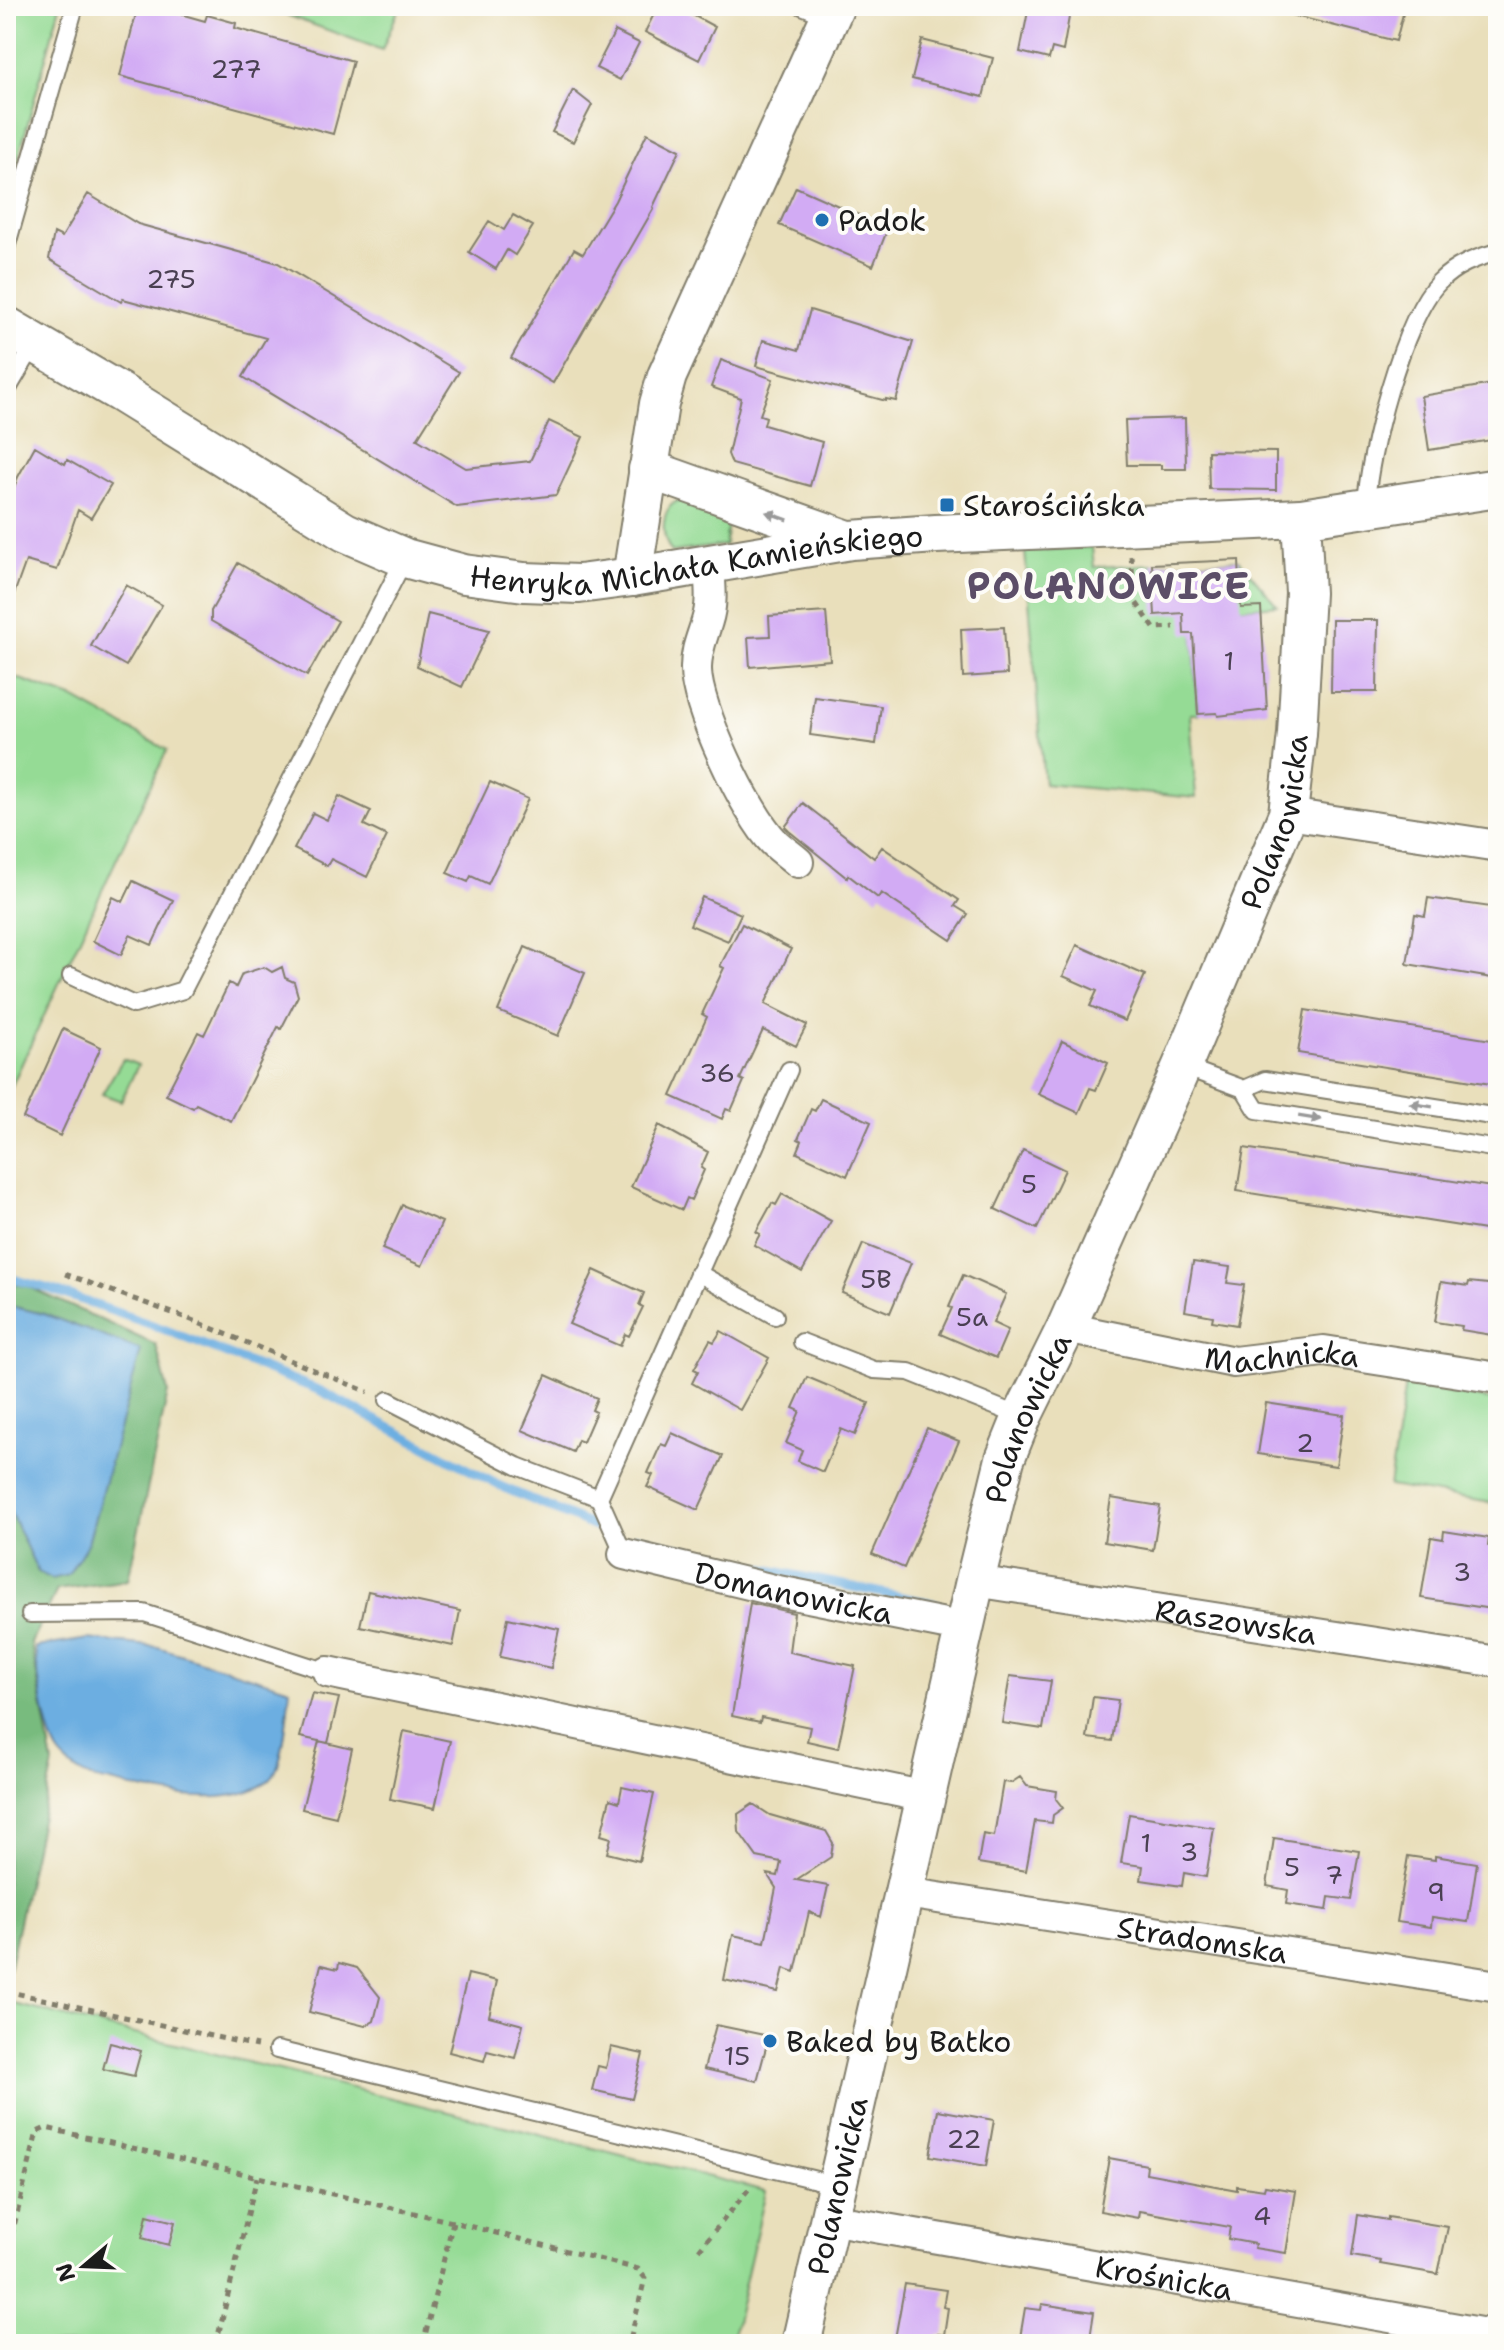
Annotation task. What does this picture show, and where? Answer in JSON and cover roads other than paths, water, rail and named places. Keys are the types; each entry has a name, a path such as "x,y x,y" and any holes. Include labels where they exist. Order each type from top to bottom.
{"street":[{"path":"632,577 659,404 667,376 822,10"},
{"name":"Henryka Michała Kamieńskiego","path":"21,334 345,532 405,558 464,574 536,584 579,584 632,577 851,540 1301,518 1498,488"},
{"path":"648,469 851,540"},
{"name":"Polanowicka","path":"801,2344 1005,1459 1182,1066 1288,814 1297,734 1305,593 1301,518"},
{"path":"709,565 711,599 708,619 697,646 695,672 702,705 751,808 773,841 798,862"},
{"path":"1288,814 1498,846"},
{"name":"Machnicka","path":"1066,1328 1234,1362 1324,1351 1498,1378"},
{"name":"Domanowicka","path":"624,1554 778,1591 965,1628"},
{"name":"Raszowska","path":"975,1581 1498,1662"},
{"path":"328,1672 926,1797"},
{"name":"Stradomska","path":"906,1893 1498,1986"},
{"name":"Krośnicka","path":"833,2202 1498,2336"}],"lane":[{"path":"6,248 75,6"},
{"path":"1366,510 1366,484 1383,408 1418,311 1438,283 1467,260 1498,252"},
{"path":"6,392 21,334"},
{"path":"71,976 134,1005 183,990 405,558"},
{"path":"1182,1066 1244,1089 1257,1110 1498,1149"},
{"path":"599,1498 789,1070"},
{"path":"1244,1089 1265,1080 1498,1117"},
{"path":"698,1273 775,1316"},
{"path":"802,1342 874,1370 909,1372 1022,1417"},
{"path":"388,1400 517,1466 599,1498 624,1554"},
{"path":"30,1614 144,1613 328,1672"},
{"path":"277,2050 759,2166 833,2202"}],"water":[{"path":"6,1305 44,1314 141,1350 88,1543 68,1575 52,1579 38,1572 6,1503"},
{"path":"88,1639 158,1647 290,1689 282,1749 271,1778 237,1795 194,1797 96,1779 73,1768 54,1745 42,1702 35,1647"}],"waterway":[{"path":"6,1277 158,1327 321,1391 500,1486 595,1527"},
{"path":"636,1537 750,1566 936,1604"}],"place":[{"name":"Padok","path":"822,220"},
{"name":"Starościńska","path":"947,505"},
{"name":"Baked by Batko","path":"770,2041"}],"district":[{"name":"POLANOWICE","path":"1109,585"}]}
